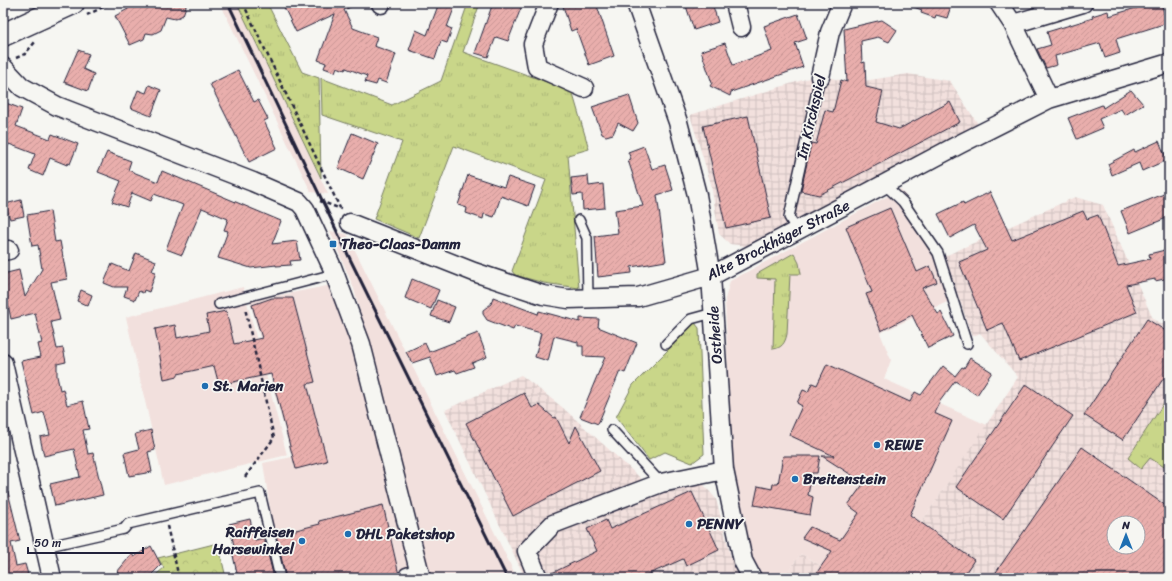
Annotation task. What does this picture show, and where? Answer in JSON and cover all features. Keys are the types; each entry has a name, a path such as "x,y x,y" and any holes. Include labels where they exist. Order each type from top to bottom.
{"street":[{"path":"3,36 74,3"},
{"path":"549,3 533,44 536,67 584,88"},
{"name":"Ostheide","path":"636,3 678,122 697,195 711,276 724,470 743,561 752,578"},
{"path":"735,3 741,27"},
{"name":"Im Kirchspiel","path":"820,76 830,32 842,3"},
{"path":"999,3 1013,24 1049,100"},
{"path":"1013,24 1083,3"},
{"name":"Alte Brockhäger Straße","path":"345,216 474,272 543,295 568,300 638,297 711,276 960,144 1049,100 1169,63"},
{"path":"3,67 22,87 57,106 253,182 299,202 310,217 361,344 415,573"},
{"path":"3,363 52,578"},
{"path":"538,578 527,552 553,524 661,483 724,470"}],"lane":[{"name":"Im Kirchspiel","path":"797,231 789,217 820,76"},
{"path":"885,185 903,202 938,253 967,344"},
{"path":"579,220 587,238 588,300"},
{"path":"219,304 334,274"},
{"path":"666,344 691,319 713,314"},
{"path":"612,430 661,483"},
{"path":"45,547 124,529 128,524 260,493 280,578"}],"path":[{"path":"242,3 345,216"},
{"path":"299,202 310,197 345,216"},
{"path":"243,298 274,438 245,477"},
{"path":"164,515 179,578"}],"shaded area":[{"path":"220,3 237,3 328,194 311,192"},
{"path":"908,74 950,81 978,124 745,246 730,244 719,234 711,184 690,115 812,77 823,76 851,83"},
{"path":"901,189 945,256 958,297 880,333 891,360 884,379 987,425 921,523 821,566 801,554 783,578 762,578 753,561 742,521 732,473 725,299 730,281"},
{"path":"1075,197 1103,205 1153,319 1169,327 1169,395 1128,458 1150,458 1169,470 1169,578 783,578 801,554 821,566 875,491 921,523 1018,377 980,333 972,337 945,256"},
{"path":"330,231 347,234 517,578 430,578 354,289"},
{"path":"332,285 354,347 411,578 285,578 274,535 263,463 292,457 250,301"},
{"name":"St. Marien","path":"243,287 287,455 164,485 126,317"},
{"path":"521,375 562,407 656,492 699,479 716,499 731,557 742,578 525,578 445,410"}],"green space":[{"path":"237,3 267,3 302,72 319,78 321,178"},
{"path":"468,3 480,3 463,52 572,91 589,149 568,155 579,288 544,283 515,275 512,271 546,180 454,146 419,238 374,219 402,142 322,115 321,78 392,105 441,81"},
{"path":"794,253 799,263 801,274 790,274 787,334 783,344 779,348 773,349 775,279 757,278 757,274"},
{"path":"695,323 699,328 704,454 692,463 665,452 649,460 616,417 633,385"},
{"path":"1169,395 1169,470 1150,458 1141,469 1128,458"},
{"path":"218,543 226,578 152,578 164,568 158,558"}],"building":[{"path":"134,3 187,3 183,15 175,19 166,17 161,30 153,34 146,33 144,39 130,45 115,16 128,9 127,7"},
{"path":"282,3 359,3 344,10 353,28 377,37 374,46 396,54 386,83 378,80 376,85 365,82 367,76 346,68 345,70 337,67 335,72 324,68 326,63 318,60 335,14 296,32"},
{"path":"439,3 456,3 447,27 452,29 447,43 441,41 435,59 409,50 416,30 427,35"},
{"path":"493,3 523,3 508,41 496,37 488,57 475,53"},
{"path":"562,3 596,3 614,56 589,65 576,29 571,31"},
{"path":"685,3 712,3 718,22 694,30"},
{"path":"908,3 952,3 947,18 936,15 935,18 921,13 922,10 908,5"},
{"path":"1153,3 1161,3 1167,23 1116,39 1120,53 1105,58 1100,43 1055,56 1057,65 1046,68 1037,49 1051,45 1047,32 1093,18 1092,16 1108,11 1109,16"},
{"path":"798,14 807,39 795,43 803,67 731,92 730,96 710,86 712,83 701,51 725,43 733,65 772,51 764,26"},
{"path":"882,20 897,30 889,42 878,37 861,41 862,63 865,62 866,87 883,91 876,122 899,129 950,102 960,122 819,195 801,191 811,143 816,144 825,110 833,112 841,80 847,82 844,29"},
{"path":"78,50 89,54 83,69 94,74 88,91 64,82"},
{"path":"238,70 254,102 258,100 268,119 264,121 277,148 249,162 210,84"},
{"path":"149,85 161,90 151,116 131,108 138,90 146,93"},
{"path":"1131,90 1143,104 1125,115 1121,109 1099,119 1103,128 1077,139 1068,118 1102,105 1103,108"},
{"path":"629,95 638,123 633,131 618,123 613,134 606,136 602,134 592,107"},
{"path":"3,102 22,109 16,126 50,139 52,134 78,144 70,164 68,163 67,165 50,158 43,176 29,170 35,154 9,144 3,156"},
{"path":"748,116 771,218 726,228 703,126"},
{"path":"352,133 378,144 363,179 338,168"},
{"path":"1159,141 1167,160 1142,171 1139,163 1112,175 1108,164 1134,150 1135,152"},
{"path":"644,146 652,169 665,165 673,190 657,195 666,261 631,267 632,273 598,277 595,236 618,233 615,210 643,206 628,160 631,159 628,152"},
{"path":"107,152 131,161 128,170 158,182 162,171 281,221 272,244 297,241 300,260 290,261 291,265 251,268 218,258 228,231 224,230 228,219 202,208 182,255 166,249 183,205 154,194 151,201 132,193 127,207 112,202 121,181 98,172"},
{"path":"468,175 504,187 508,177 535,186 528,206 501,196 494,217 484,214 483,219 466,213 467,208 458,205"},
{"path":"588,176 589,186 603,184 605,208 583,210 582,194 573,195 571,178"},
{"path":"990,192 1012,240 1083,211 1087,219 1098,215 1118,266 1150,259 1149,254 1169,249 1169,278 1155,281 1155,279 1126,285 1137,312 1019,361 1003,323 987,330 959,262 987,250 974,225 950,238 938,214 963,202 964,205"},
{"path":"1169,192 1169,217 1130,233 1121,211"},
{"path":"21,200 24,216 10,219 5,204"},
{"path":"890,208 917,272 930,266 937,282 922,288 938,314 941,312 953,336 928,348 912,315 881,331 866,294 872,292 846,227"},
{"path":"50,211 55,242 60,241 67,279 51,282 60,320 51,322 57,349 63,348 66,362 57,364 57,376 60,390 63,389 67,405 83,401 89,429 83,430 88,454 93,453 103,495 55,506 50,484 80,477 74,449 44,456 40,437 50,435 44,412 34,415 21,361 41,357 38,344 42,343 35,313 11,319 3,280 3,274 19,270 25,297 42,269 38,245 32,246 27,215"},
{"path":"136,253 156,261 152,271 156,272 149,292 144,290 143,293 139,291 135,300 124,296 127,287 114,287 104,283 112,264 129,271"},
{"path":"412,279 439,290 431,309 405,298"},
{"path":"81,290 92,295 88,306 77,301"},
{"path":"493,297 538,314 539,311 580,322 580,318 599,319 598,327 637,343 625,373 620,371 598,424 580,417 605,357 583,356 583,346 578,346 578,342 554,336 548,361 535,357 541,333 515,326 513,330 487,320 483,314 483,310 491,304"},
{"path":"272,298 293,298 315,382 307,384 327,461 296,469 271,374 219,385 214,366 178,374 178,376 164,379 155,329 175,325 177,338 209,331 206,315 226,311 234,344 262,338 252,305"},
{"path":"437,300 455,307 449,322 431,316"},
{"path":"1147,319 1169,333 1169,370 1123,440 1084,415"},
{"path":"478,333 487,357 472,363 474,367 457,373 455,370 437,376 430,357 412,363 406,352 425,343 429,352"},
{"path":"970,358 992,372 977,395 955,381 940,401 934,413 952,421 910,515 974,560 962,578 813,578 832,551 802,538 810,527 840,540 859,513 848,505 864,483 822,456 834,456 789,435 802,406 797,403 803,390 808,392 812,383 817,385 827,364 910,402 915,392 921,395 943,366 955,376 962,367 964,368"},
{"path":"1026,384 1073,416 1003,519 956,487"},
{"path":"524,393 532,408 539,405 554,418 556,417 569,443 576,426 600,471 513,516 466,423"},
{"path":"151,430 155,450 148,452 152,472 129,476 124,453 139,449 135,434"},
{"path":"1082,447 1169,508 1169,578 992,578"},
{"name":"Breitenstein","path":"783,456 820,456 817,473 812,473 808,495 813,497 810,515 754,505 758,486 772,489 773,484 778,484"},
{"path":"3,492 8,492 20,541 11,543 16,566 25,564 29,578 3,578"},
{"path":"692,492 719,550 686,566 683,559 640,578 548,578 548,575 597,551 587,529 606,520 610,529"},
{"path":"383,505 399,575 402,578 286,578 276,535 320,524 319,521"},
{"path":"250,519 255,540 264,538 274,578 238,578 232,551 235,550 229,524"},
{"path":"151,546 161,565 148,578 126,578 117,572 132,554 134,557"}],"railway":[{"path":"228,3 351,261 507,578"}],"place":[{"name":"Theo-Claas-Damm","path":"333,244"},
{"name":"St. Marien","path":"205,386"},
{"name":"REWE","path":"877,445"},
{"name":"Breitenstein","path":"795,479"},
{"name":"PENNY","path":"689,524"},
{"name":"DHL Paketshop","path":"348,534"},
{"name":"Raiffeisen Harsewinkel","path":"302,541"}]}
